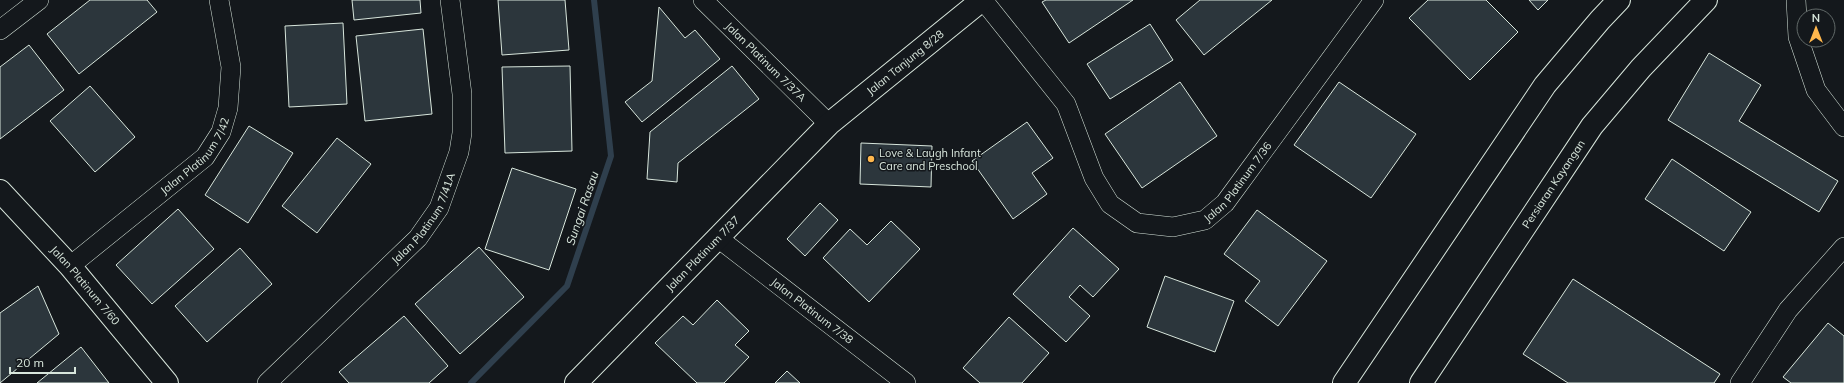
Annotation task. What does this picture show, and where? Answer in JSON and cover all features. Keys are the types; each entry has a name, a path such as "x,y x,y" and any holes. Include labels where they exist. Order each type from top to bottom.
{"main road":[{"name":"Jalan Tanjung 8/28","path":"829,124 982,0"},
{"path":"1344,383 1545,84 1619,0"},
{"name":"Persiaran Kayangan","path":"1421,383 1592,126 1641,68 1706,0"},
{"name":"Jalan Platinum 7/37","path":"576,383 829,124"},
{"name":"Jalan Platinum 7/60","path":"0,191 70,266 167,383"},
{"path":"1360,383 1383,325"}],"street":[{"path":"0,30 39,0"},
{"name":"Jalan Platinum 7/42","path":"70,266 205,157 221,132 228,108 231,67 219,0"},
{"name":"Jalan Platinum 7/41A","path":"267,383 418,238 439,208 459,152 462,133 462,94 450,0"},
{"name":"Jalan Platinum 7/37A","path":"704,0 829,124"},
{"name":"Jalan Platinum 7/36","path":"982,0 1066,104 1094,178 1110,204 1137,223 1173,227 1205,220 1225,203 1374,0"},
{"path":"1796,0 1798,37 1816,90 1844,127"},
{"name":"Jalan Platinum 7/38","path":"718,238 906,383"},
{"path":"1740,383 1788,310 1844,247"}],"building":[{"path":"90,0 147,0 157,12 79,74 47,34"},
{"path":"352,0 420,0 421,13 354,20"},
{"path":"498,0 565,0 569,50 502,55"},
{"path":"1046,0 1133,0 1069,43 1042,2"},
{"path":"1200,0 1272,0 1204,55 1176,20"},
{"path":"1428,0 1486,0 1518,32 1470,80 1409,18"},
{"path":"1529,0 1548,0 1538,10"},
{"path":"659,7 685,38 695,30 720,59 642,122 625,102 652,81"},
{"path":"343,23 347,104 289,107 285,26"},
{"path":"1150,24 1173,60 1110,99 1087,64"},
{"path":"423,29 432,114 365,121 356,36"},
{"path":"29,45 64,90 0,139 0,67"},
{"path":"1709,53 1761,85 1739,121 1838,181 1819,212 1668,120"},
{"path":"570,66 572,151 505,153 502,67"},
{"path":"732,66 759,99 678,163 677,182 647,179 650,132"},
{"path":"1180,82 1217,136 1142,188 1105,134"},
{"path":"1339,82 1416,134 1371,198 1294,145"},
{"path":"90,86 135,137 95,172 50,121"},
{"path":"1027,122 1053,158 1032,173 1047,194 1013,219 972,161"},
{"path":"249,126 293,153 248,223 205,195"},
{"path":"337,138 371,164 317,233 282,206"},
{"path":"861,143 932,146 931,187 860,184"},
{"path":"1672,159 1751,212 1724,251 1645,199"},
{"path":"512,168 576,189 549,270 485,249"},
{"path":"820,203 838,220 805,256 787,239"},
{"path":"178,209 214,249 152,304 116,265"},
{"path":"1257,210 1327,261 1278,326 1245,301 1260,281 1224,254"},
{"path":"891,221 920,249 869,302 823,258 850,229 867,245"},
{"path":"1073,228 1119,269 1093,297 1080,285 1069,297 1090,316 1066,342 1013,294"},
{"path":"479,247 524,297 460,354 415,304"},
{"path":"240,248 272,284 207,342 175,306"},
{"path":"1165,276 1234,301 1215,352 1147,327"},
{"path":"1573,279 1720,374 1714,383 1568,383 1523,354"},
{"path":"38,286 59,334 0,383 0,313"},
{"path":"717,300 749,331 735,345 749,357 724,383 697,383 655,343 683,316 693,325"},
{"path":"404,316 448,366 429,383 349,383 339,372"},
{"path":"1009,317 1049,353 1022,383 980,383 963,368"},
{"path":"1828,323 1844,336 1844,383 1791,383 1783,377"},
{"path":"81,347 109,383 37,383"},
{"path":"787,371 800,383 775,383"}],"waterway":[{"name":"Sungai Rasau","path":"471,383 567,286 611,156 594,0"}],"place":[{"name":"Love & Laugh Infant Care and Preschool","path":"871,159"}]}
